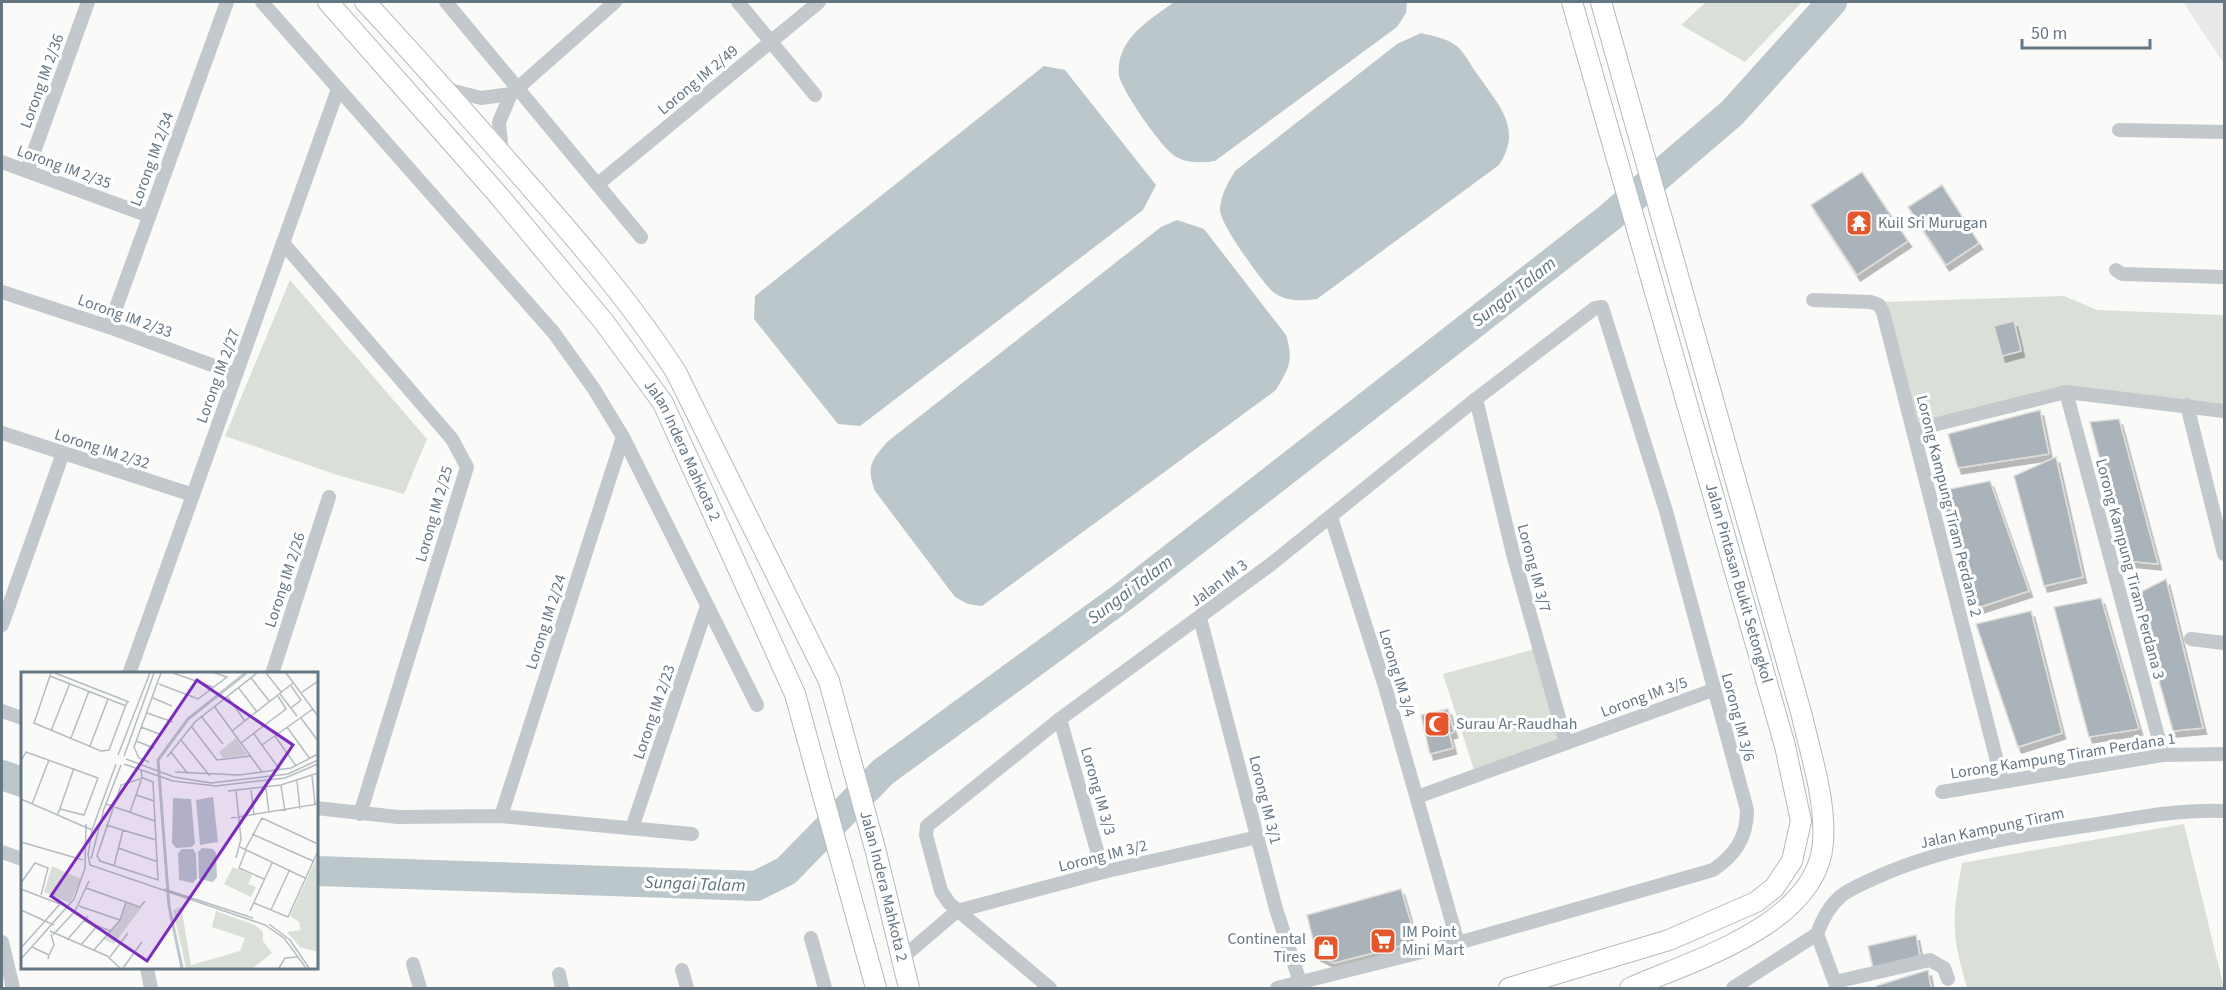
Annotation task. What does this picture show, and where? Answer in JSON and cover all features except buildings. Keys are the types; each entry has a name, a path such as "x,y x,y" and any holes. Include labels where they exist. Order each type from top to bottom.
{"main road":[{"name":"Jalan Indera Mahkota 2","path":"328,2 501,197 604,322 663,403 795,694 876,988"},
{"name":"Jalan Indera Mahkota 2","path":"365,2 446,89 564,225 661,348 676,372 829,681 876,852 909,988"},
{"name":"Jalan Pintasan Bukit Setongkol","path":"1509,988 1669,940 1756,902 1774,888 1785,874 1798,842 1801,821 1785,746 1572,2"},
{"name":"Jalan Pintasan Bukit Setongkol","path":"1601,2 1802,716 1820,796 1824,840 1820,864 1807,889 1787,909 1759,930 1630,988"}],"street":[{"name":"Lorong IM 2/36","path":"27,171 88,2"},
{"name":"Lorong IM 2/34","path":"109,327 227,2"},
{"path":"262,2 554,333 594,389 623,437 757,705"},
{"path":"446,2 515,91 598,184 641,237"},
{"path":"503,156 499,122 515,91 615,2"},
{"path":"738,2 772,40 815,95"},
{"name":"Lorong IM 2/49","path":"598,184 819,2"},
{"name":"Lorong IM 2/27","path":"130,672 338,89"},
{"path":"446,89 481,98 515,91"},
{"path":"2119,130 2224,132"},
{"name":"Lorong IM 2/35","path":"2,162 149,216"},
{"name":"Lorong IM 2/25","path":"283,243 452,438 466,467 360,813"},
{"path":"2116,270 2122,273 2224,277"},
{"name":"Lorong IM 2/33","path":"2,291 109,327 236,374"},
{"name":"Lorong Kampung Tiram Perdana 2","path":"1813,300 1871,302 1879,305 1883,312 2002,781"},
{"name":"Jalan IM 3","path":"957,911 941,891 926,835 927,826 1060,719 1200,618 1331,517 1476,399 1595,308 1602,307"},
{"name":"Lorong IM 3/6","path":"1276,988 1301,986 1713,870 1739,848 1747,825 1747,810 1666,511 1602,307"},
{"path":"1913,430 2066,392 2224,411"},
{"name":"Lorong Kampung Tiram Perdana 3","path":"2066,392 2163,755"},
{"name":"Lorong IM 3/7","path":"1476,399 1513,554 1566,743"},
{"path":"2187,405 2221,527 2224,554"},
{"name":"Lorong IM 2/32","path":"2,433 193,495"},
{"name":"Lorong IM 2/24","path":"501,816 623,437"},
{"path":"2,625 63,453"},
{"name":"Lorong IM 2/26","path":"273,672 329,497"},
{"name":"Lorong IM 3/4","path":"1331,517 1417,797 1458,943"},
{"name":"Lorong IM 2/23","path":"632,828 707,606"},
{"name":"Lorong IM 3/1","path":"1200,618 1276,909 1301,986"},
{"path":"2191,639 2224,643"},
{"name":"Lorong IM 3/5","path":"1417,797 1713,690"},
{"path":"2,711 21,718"},
{"name":"Lorong IM 3/3","path":"1060,719 1103,872"},
{"name":"Lorong Kampung Tiram Perdana 1","path":"1942,792 2163,755 2224,754"},
{"path":"318,808 398,817 501,816 692,834"},
{"name":"Jalan Kampung Tiram","path":"1817,934 1826,915 1841,896 1908,863 1941,853 2044,831 2196,810 2224,811"},
{"name":"Lorong IM 3/2","path":"957,911 1103,872 1258,837"},
{"path":"2,852 21,859"},
{"path":"902,958 957,911 1050,988"},
{"path":"1733,988 1817,934 1836,985 1930,960 1944,968 1948,979"},
{"path":"810,938 825,988"},
{"path":"2,942 13,988"},
{"path":"413,964 420,988"},
{"path":"147,969 151,988"},
{"path":"682,970 687,988"},
{"path":"559,974 562,988"}],"shaded area":[{"path":"1174,2 1407,2 1406,13 1397,27 1215,161 1198,162 1176,157 1165,147 1134,104 1119,76 1121,55 1131,37 1144,24"},
{"path":"1706,2 1802,2 1745,62 1681,25"},
{"path":"2183,2 2224,2 2224,64"},
{"path":"1421,33 1446,40 1459,48 1501,109 1509,130 1509,141 1499,165 1317,299 1293,300 1277,295 1250,264 1221,216 1220,209 1225,189 1235,171 1397,44"},
{"path":"1044,66 1065,70 1156,185 1143,210 860,426 838,424 754,319 755,296"},
{"path":"1177,220 1204,229 1286,335 1290,351 1289,364 1276,390 982,606 968,604 955,597 875,491 871,475 874,459 887,442 1161,227"},
{"path":"290,280 427,439 404,494 334,474 225,436"},
{"path":"2064,296 2097,310 2224,315 2224,408 2065,389 1915,426 1883,302"},
{"path":"1539,648 1566,743 1476,776 1443,674"},
{"path":"2184,824 2224,988 1967,988 1958,953 1955,926 1956,898 1962,863"}],"waterway":[{"name":"Sungai Talam","path":"318,871 756,886 786,871 883,772 1124,596 1609,218 1732,113 1832,2"},
{"name":"Sungai Talam","path":"2,775 21,782"}],"place":[{"name":"Kuil Sri Murugan","path":"1859,223"},
{"name":"Surau Ar-Raudhah","path":"1437,724"},
{"name":"IM Point Mini Mart","path":"1383,941"},
{"name":"Continental Tires","path":"1326,948"}]}
